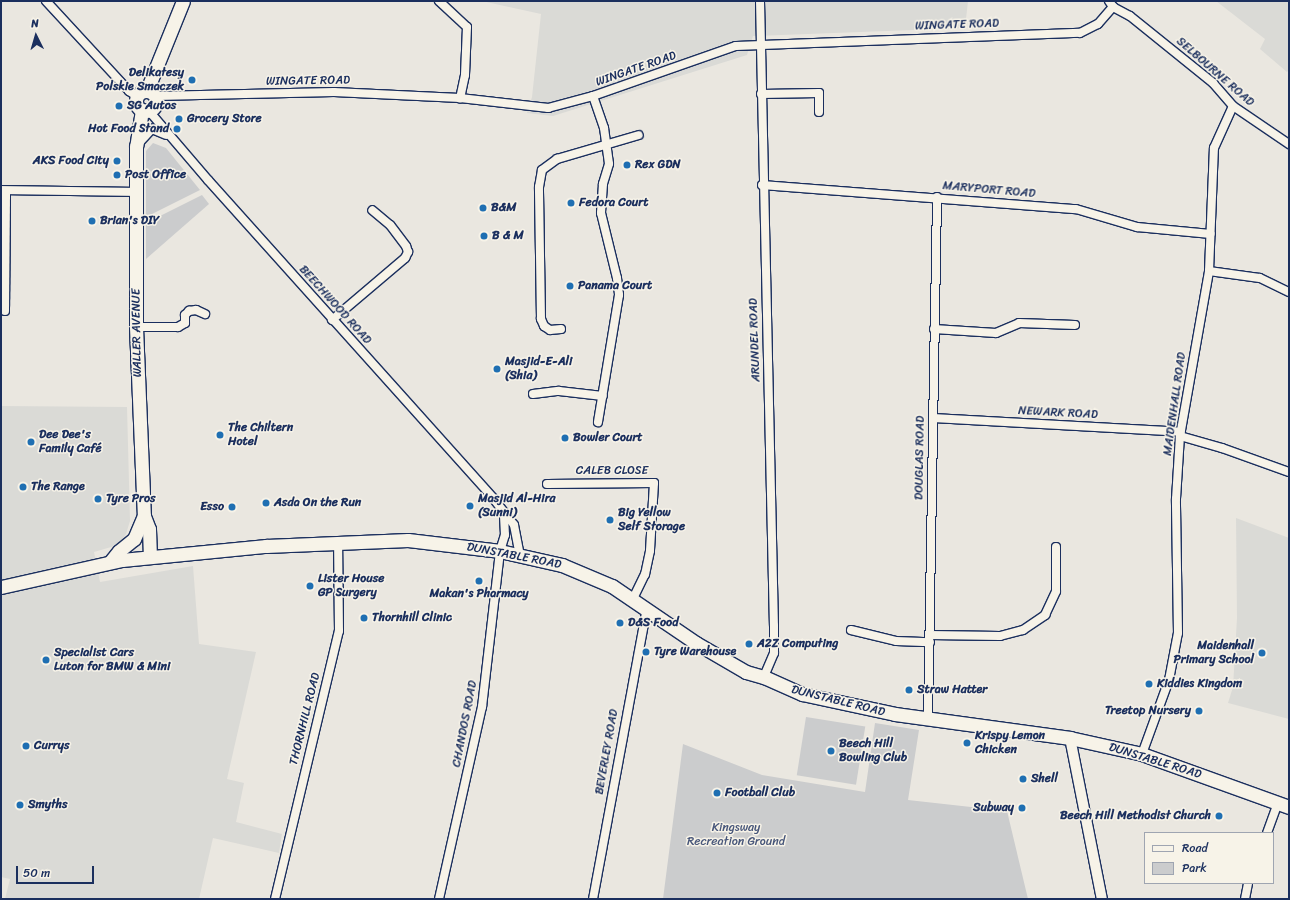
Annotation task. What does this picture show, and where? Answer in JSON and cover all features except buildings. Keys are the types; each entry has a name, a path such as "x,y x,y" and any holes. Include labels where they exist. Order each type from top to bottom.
{"main road":[{"path":"147,94 156,105 146,111 136,103 147,94 183,1"},
{"name":"WALLER AVENUE","path":"146,111 136,146 136,327 144,516 149,529 150,556"},
{"path":"110,562 119,550 134,539 144,516"},
{"name":"DUNSTABLE ROAD","path":"1,587 110,562 150,556 338,542 408,540 500,551 586,573 633,599 696,643 746,672 764,677 802,694 858,708 1070,738 1142,754 1284,805"}],"street":[{"path":"46,1 129,91 147,94"},
{"path":"439,1 466,27 465,75 460,98"},
{"name":"ARUNDEL ROAD","path":"760,1 762,185 774,626 774,653 764,677"},
{"name":"WINGATE ROAD","path":"147,94 334,92 460,98 548,108 593,96 736,46 1080,33 1098,24 1111,4"},
{"name":"SELBOURNE ROAD","path":"1111,4 1130,16 1213,84 1233,106 1289,144"},
{"path":"761,94 819,93 819,112"},
{"path":"593,96 606,146 609,164 603,184 601,213 617,278 619,295 598,422"},
{"name":"MAIDENHALL ROAD","path":"1142,754 1169,680 1178,634 1176,499 1181,434 1209,271 1212,234 1214,148 1233,106"},
{"name":"BEECHWOOD ROAD","path":"146,111 504,513 514,525 520,555"},
{"path":"136,146 152,128 170,137"},
{"path":"561,330 550,330 544,326 541,319 540,187 542,170 557,159 639,136"},
{"name":"MARYPORT ROAD","path":"762,185 937,197 1076,209 1137,227 1212,234"},
{"path":"5,311 3,190 136,192"},
{"name":"DOUGLAS ROAD","path":"928,719 937,197"},
{"path":"332,320 405,258 408,252 406,246 390,226 372,210"},
{"path":"1209,271 1260,278 1289,292"},
{"path":"136,327 178,327 185,324 185,315 189,311 196,310 205,314"},
{"path":"934,330 996,333 1019,323 1075,325"},
{"path":"533,394 559,391 603,396"},
{"name":"NEWARK ROAD","path":"933,418 1181,434 1289,472"},
{"name":"CALEB CLOSE","path":"547,484 654,483 650,551 645,574 633,599"},
{"path":"500,551 505,535 504,513"},
{"name":"THORNHILL ROAD","path":"275,899 339,631 338,542"},
{"path":"850,630 896,641 1000,636 1023,630 1045,615 1056,591 1056,546"},
{"name":"CHANDOS ROAD","path":"439,899 482,707 500,551"},
{"name":"BEVERLEY ROAD","path":"593,899 647,609"},
{"path":"1070,738 1102,899"},
{"path":"1268,832 1284,805"},
{"path":"1245,899 1248,884"}],"shaded area":[{"path":"482,1 968,1 965,28 753,36 747,55 553,116 527,113 532,97 541,14"},
{"path":"1216,1 1289,1 1289,70 1287,72 1260,49 1265,39"},
{"path":"1,406 127,407 130,521 126,534 118,545 94,552 100,582 193,566 199,644 256,652 227,779 244,783 236,822 282,834 279,853 213,838 199,899 5,899 10,879 1,877"},
{"name":"Maidenhall Primary School","path":"1236,518 1289,538 1289,719 1228,703 1233,687 1237,618"}],"green space":[{"path":"153,143 166,148 200,190 146,217 146,151"},
{"path":"202,195 209,204 146,259 146,223"},
{"name":"Beech Hill Bowling Club","path":"806,717 865,726 856,785 797,775"},
{"name":"Kingsway Recreation Ground","path":"875,723 919,730 908,800 1007,811 1028,899 663,899 683,744 762,775 865,792"}],"place":[{"name":"Delikatesy Polskie Smaczek","path":"192,80"},
{"name":"SG Autos","path":"119,106"},
{"name":"Grocery Store","path":"179,119"},
{"name":"Hot Food Stand","path":"177,129"},
{"name":"AKS Food City","path":"117,161"},
{"name":"Rex GDN","path":"627,165"},
{"name":"Post Office","path":"117,175"},
{"name":"Fedora Court","path":"571,203"},
{"name":"B&M","path":"483,208"},
{"name":"Brian's DIY","path":"92,221"},
{"name":"B & M","path":"484,236"},
{"name":"Panama Court","path":"570,286"},
{"name":"Masjid-E-Ali (Shia)","path":"497,369"},
{"name":"The Chiltern Hotel","path":"220,435"},
{"name":"Bowler Court","path":"565,438"},
{"name":"Dee Dee's Family Café","path":"31,442"},
{"name":"The Range","path":"23,487"},
{"name":"Tyre Pros","path":"98,499"},
{"name":"Asda On the Run","path":"266,503"},
{"name":"Masjid Al-Hira (Sunni)","path":"470,506"},
{"name":"Esso","path":"232,507"},
{"name":"Big Yellow Self Storage","path":"610,520"},
{"name":"Makan's Pharmacy","path":"479,581"},
{"name":"Lister House GP Surgery","path":"310,586"},
{"name":"Thornhill Clinic","path":"364,618"},
{"name":"D&S Food","path":"620,623"},
{"name":"A2Z Computing","path":"749,644"},
{"name":"Tyre Warehouse","path":"646,652"},
{"name":"Maidenhall Primary School","path":"1262,653"},
{"name":"Specialist Cars Luton for BMW & Mini","path":"46,660"},
{"name":"Kiddies Kingdom","path":"1149,684"},
{"name":"Straw Hatter","path":"909,690"},
{"name":"Treetop Nursery","path":"1199,711"},
{"name":"Krispy Lemon Chicken","path":"967,743"},
{"name":"Currys","path":"26,746"},
{"name":"Beech Hill Bowling Club","path":"831,751"},
{"name":"Shell","path":"1023,779"},
{"name":"Football Club","path":"717,793"},
{"name":"Smyths","path":"20,805"},
{"name":"Subway","path":"1022,808"},
{"name":"Beech Hill Methodist Church","path":"1219,816"}]}
